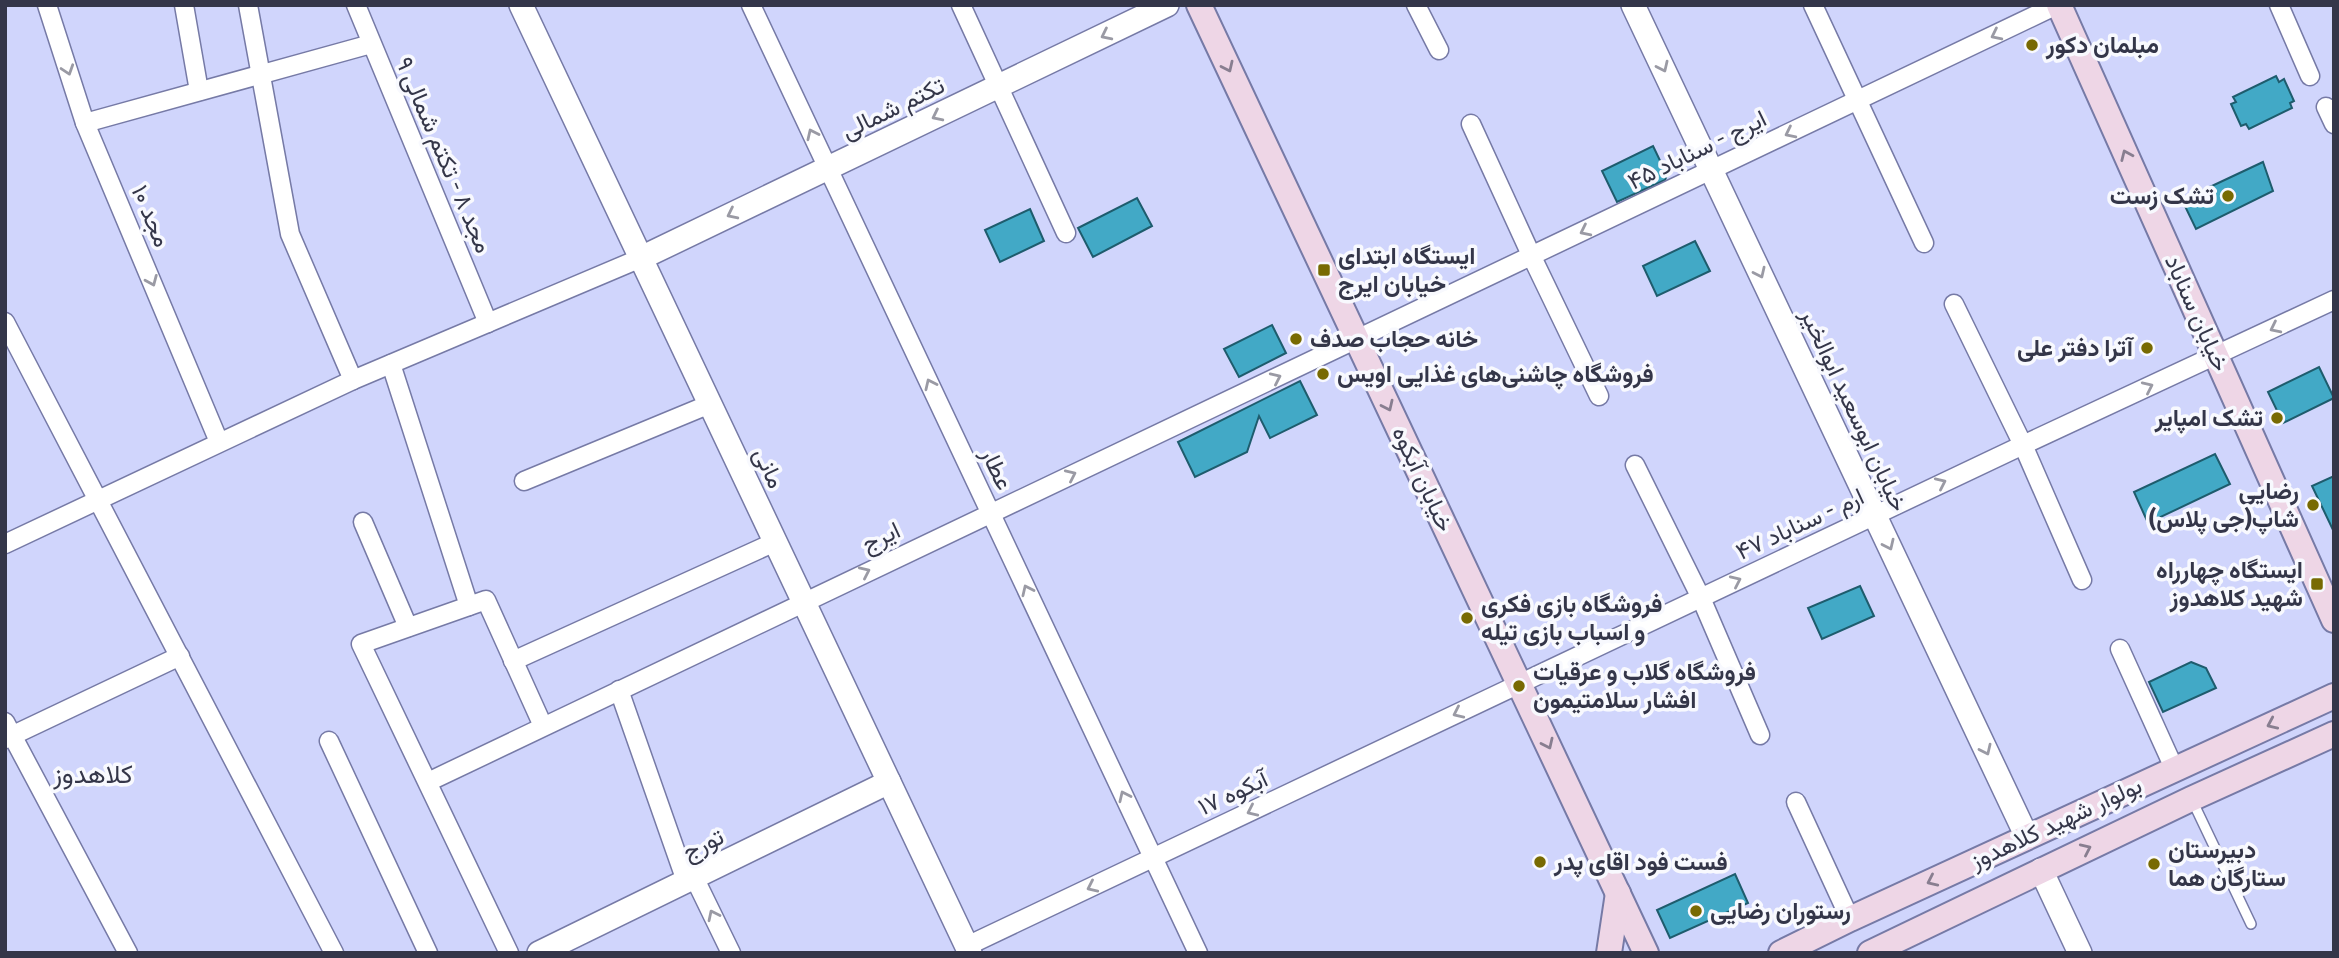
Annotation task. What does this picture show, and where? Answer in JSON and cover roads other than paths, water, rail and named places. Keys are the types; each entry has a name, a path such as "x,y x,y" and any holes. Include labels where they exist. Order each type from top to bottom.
{"main road":[{"name":"خیابان آبکوه","path":"1199,5 1646,953"},
{"name":"خیابان سناباد","path":"2058,5 2334,620"},
{"name":"بولوار شهید کلاهدوز","path":"1780,953 2334,696"},
{"name":"بولوار شهید کلاهدوز","path":"1870,953 2191,799 2334,734"},
{"path":"1609,953 1618,893"}],"street":[{"name":"مجد ۱۰","path":"47,5 85,123 219,442"},
{"path":"184,5 199,91"},
{"path":"248,5 290,234 353,380"},
{"name":"مجد ۸ - تکتم شمالی ۹","path":"356,5 488,323"},
{"name":"مانی","path":"521,5 969,949"},
{"name":"عطار","path":"751,5 1198,953"},
{"path":"961,5 1066,233"},
{"name":"تکتم شمالی","path":"641,258 1167,5"},
{"path":"1416,5 1439,50"},
{"name":"خیابان ابوسعید ابوالخیر","path":"1633,5 2027,837"},
{"path":"1813,5 1924,243"},
{"name":"ایرج - سناباد ۴۵","path":"1357,340 2058,5"},
{"path":"2278,5 2310,76"},
{"path":"85,123 371,44"},
{"path":"2326,107 2334,124"},
{"path":"1471,124 1599,396"},
{"path":"5,544 353,380 641,258"},
{"name":"ارم - سناباد ۴۷","path":"1519,684 2334,300"},
{"path":"1954,304 2023,445 2082,580"},
{"path":"5,322 334,953"},
{"name":"ایرج","path":"428,782 803,601 1357,340"},
{"path":"391,365 469,606"},
{"path":"524,481 710,404"},
{"path":"1635,466 1701,598 1760,735"},
{"path":"363,522 408,627"},
{"path":"513,661 775,542"},
{"path":"509,953 360,643 486,600 543,726"},
{"path":"2120,649 2174,768"},
{"path":"128,953 8,732 180,656"},
{"name":"آبکوه ۱۷","path":"969,949 1153,858 1519,684"},
{"path":"619,690 690,879 731,953"},
{"path":"329,741 428,953"},
{"name":"تورج","path":"541,952 889,782"},
{"path":"1796,802 1850,919"},
{"path":"2041,870 2080,953"}],"lane":[{"path":"2191,799 2251,924"}],"place":[{"name":"مبلمان دكور","path":"2032,45"},
{"name":"تشک زست","path":"2228,196"},
{"name":"ایستگاه ابتدای خیابان ایرج","path":"1324,270"},
{"name":"خانه حجاب صدف","path":"1296,339"},
{"name":"آترا دفتر علی","path":"2147,348"},
{"name":"فروشگاه چاشنی‌های غذایی اویس","path":"1323,374"},
{"name":"تشک امپایر","path":"2277,418"},
{"name":"رضایی شاپ(جی پلاس)","path":"2313,505"},
{"name":"ایستگاه چهارراه شهید کلاهدوز","path":"2317,584"},
{"name":"فروشگاه بازی فکری و اسباب بازی تیله","path":"1467,618"},
{"name":"فروشگاه گلاب و عرقیات افشار سلامتیمون","path":"1519,686"},
{"name":"فست فود اقای پدر","path":"1540,862"},
{"name":"دبیرستان ستارگان هما","path":"2154,864"},
{"name":"رستوران رضایی","path":"1696,911"}],"district":[{"name":"کلاهدوز","path":"93,774"}]}
